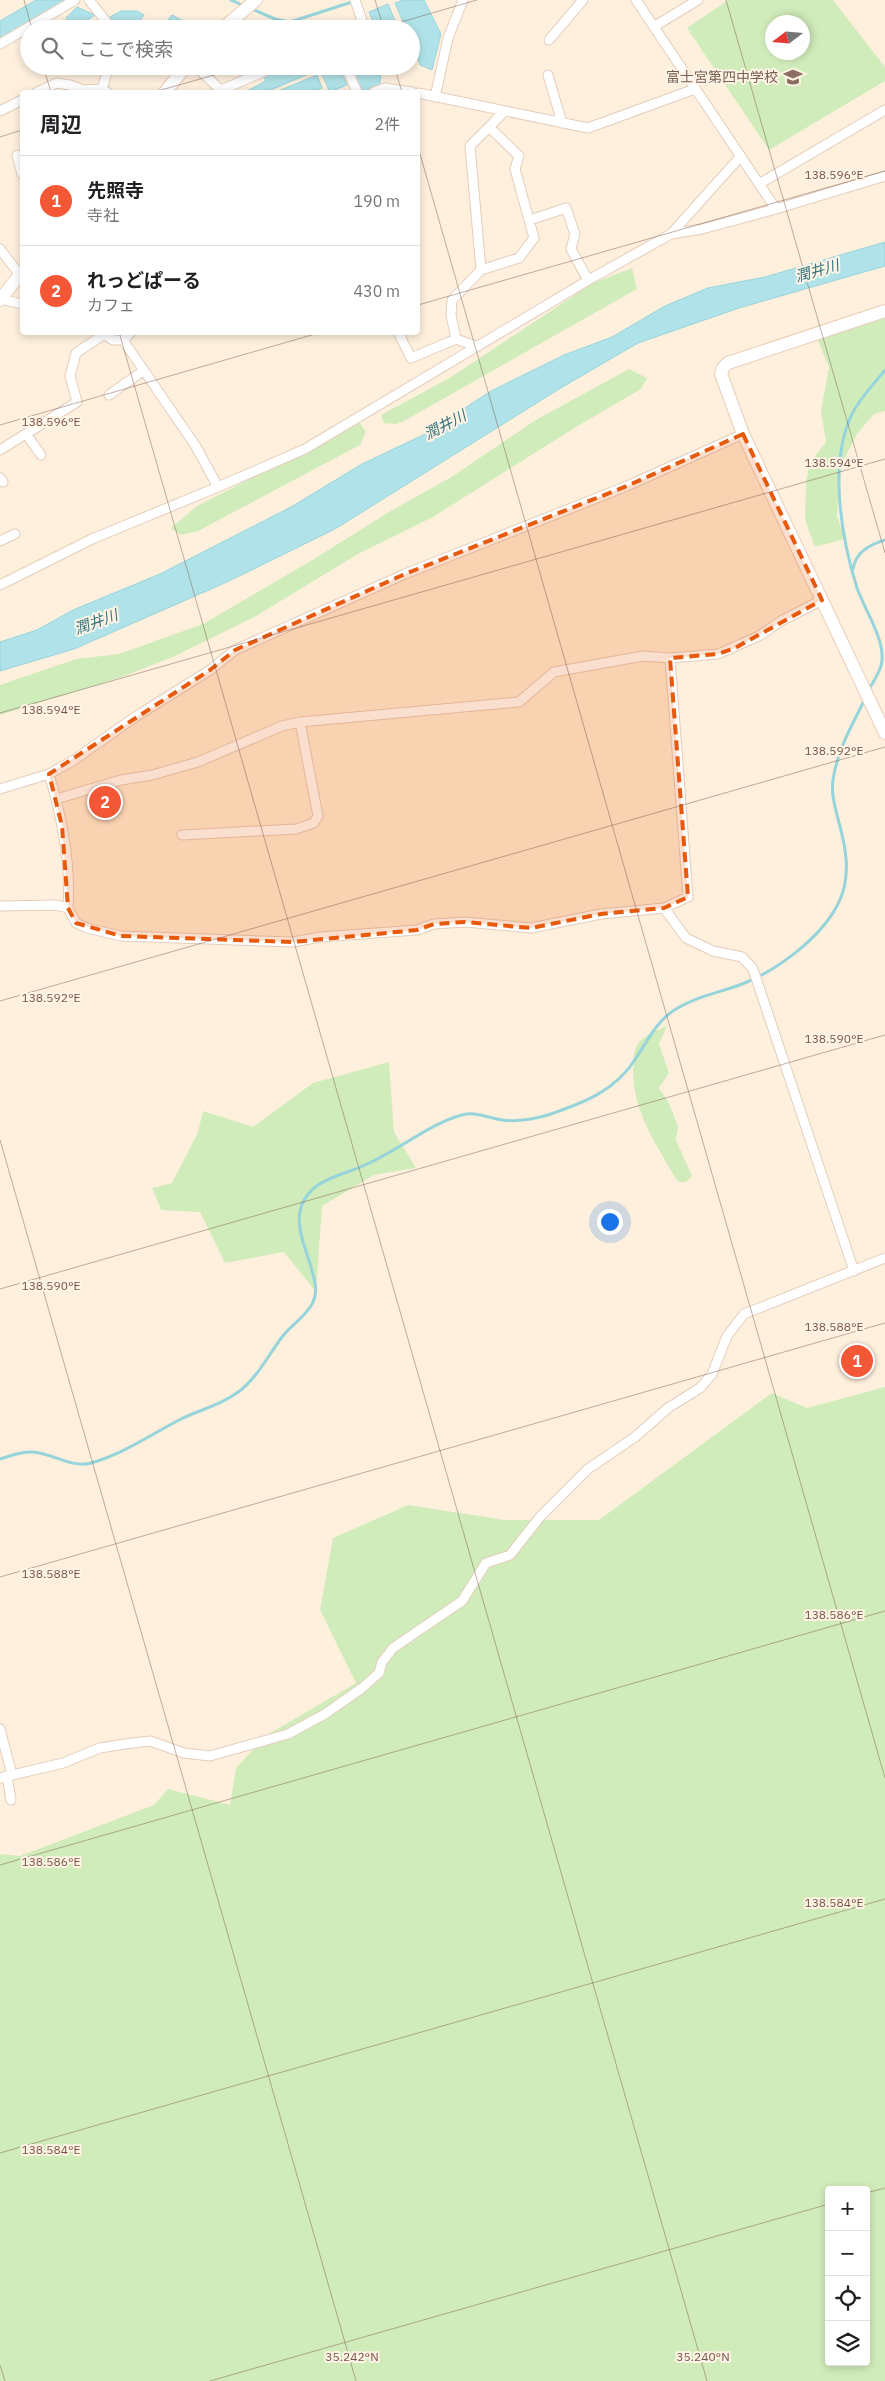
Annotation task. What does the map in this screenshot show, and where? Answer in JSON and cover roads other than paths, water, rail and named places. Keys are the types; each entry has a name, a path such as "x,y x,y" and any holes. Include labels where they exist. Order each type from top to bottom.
{"street":[{"path":"41,20 76,0"},
{"path":"89,0 105,20"},
{"path":"233,20 256,0"},
{"path":"355,0 362,20"},
{"path":"436,97 448,38 463,0"},
{"path":"549,40 583,0"},
{"path":"636,0 776,209"},
{"path":"655,26 698,0"},
{"path":"0,44 20,32"},
{"path":"41,90 57,83 83,90 104,90 107,75"},
{"path":"167,90 179,75"},
{"path":"205,75 221,90"},
{"path":"224,90 257,75"},
{"path":"349,75 355,90"},
{"path":"548,75 562,123"},
{"path":"380,90 385,88 398,90"},
{"path":"420,94 588,128 694,89"},
{"path":"0,110 20,101"},
{"path":"759,184 885,110"},
{"path":"481,270 470,146 504,112"},
{"path":"456,339 451,315 452,300 481,270 519,258 534,238 515,169 520,156 489,127"},
{"path":"17,155 20,166"},
{"path":"0,585 92,539 305,449 588,280 670,234 740,156"},
{"path":"670,234 702,229 885,176"},
{"path":"530,220 566,208 575,234 571,249 588,280"},
{"path":"0,248 20,272"},
{"path":"20,274 0,300 20,304"},
{"path":"885,311 728,363 723,368 721,374 744,434 885,733"},
{"path":"0,450 77,402 70,376 76,353 101,335"},
{"path":"104,335 113,340 123,340 128,335"},
{"path":"400,335 411,358 456,339 476,346"},
{"path":"123,340 195,445 218,487"},
{"path":"109,395 143,371"},
{"path":"26,434 41,455"},
{"path":"0,789 48,774 74,760 136,717 210,670 235,650 405,574 609,494 744,434"},
{"path":"0,541 15,534"},
{"path":"56,798 198,762 282,726 300,722 519,702 554,672 643,656 670,658 718,654 760,636 781,622 822,600"},
{"path":"48,774 62,826 70,888 68,908 76,923 87,928 120,936 293,942 320,937 418,930 434,924 466,922 531,928 601,914 664,908 688,896 670,658"},
{"path":"182,835 296,829 314,823 318,816 300,722"},
{"path":"0,906 55,905 68,908"},
{"path":"664,908 686,938 713,951 742,957 753,969 854,1271"},
{"path":"6,1776 63,1764 100,1748 150,1741 184,1753 210,1756 288,1734 325,1714 378,1673 382,1662 393,1648 462,1601 486,1563 510,1555 540,1517 588,1469 635,1437 668,1408 700,1388 712,1374 727,1336 744,1314 885,1258"},
{"path":"0,1729 11,1800"}],"water":[{"path":"36,0 72,0 37,20 20,20 20,30 0,41 0,21"},
{"path":"404,0 424,0 441,34 432,70 420,65 420,20 402,20 395,3"},
{"path":"388,4 395,20 372,20 369,12"},
{"path":"77,7 95,15 88,20 67,20 66,18"},
{"path":"121,11 137,11 144,15 140,20 112,20 110,17"},
{"path":"172,15 182,20 168,20"},
{"path":"268,75 306,75 271,90 249,90 266,81 264,77"},
{"path":"317,75 322,88 317,90 281,90"},
{"path":"322,75 343,75 347,85 335,90 329,90"},
{"path":"352,75 380,75 379,86 358,90"},
{"name":"潤井川","path":"885,242 885,266 739,308 638,343 559,389 335,529 227,582 74,649 0,671 0,642 37,630 73,610 160,574 291,507 362,464 423,435 491,391 564,355 612,337 665,306 708,288 765,277"}],"waterway":[{"path":"231,0 244,6"},
{"path":"296,20 355,1"},
{"path":"252,9 280,20"},
{"path":"868,691 881,668 882,651 877,633 857,588 846,546 840,501 840,456 844,435 854,410 885,370"},
{"path":"853,569 860,553 874,544 885,540"},
{"path":"0,1459 19,1453 34,1452 46,1454 71,1463 91,1463 126,1449 181,1419 220,1403 234,1395 253,1378 282,1337 306,1313 314,1300 316,1292 315,1283 300,1231 299,1219 301,1207 307,1196 318,1185 361,1167 427,1130 462,1115 477,1114 508,1121 525,1120 548,1115 574,1106 598,1094 619,1079 657,1026 673,1011 681,1006 733,987 769,971 809,941 830,917 838,904 845,883 845,851 834,800 833,780 841,748 865,699"}],"place":[{"name":"富士宮第四中学校","path":"793,77"},
{"name":"れっどぱーる","path":"105,802"},
{"name":"先照寺","path":"857,1361"}]}
